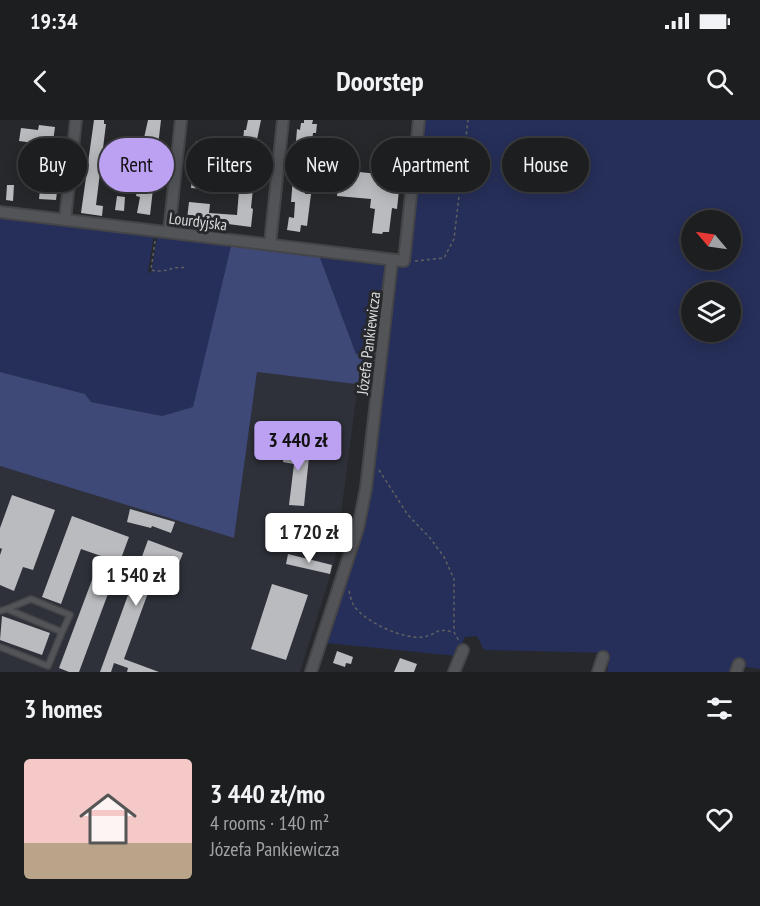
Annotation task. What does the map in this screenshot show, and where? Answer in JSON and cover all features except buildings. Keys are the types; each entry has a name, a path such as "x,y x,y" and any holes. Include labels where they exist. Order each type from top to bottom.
{"street":[{"path":"65,220 76,120"},
{"path":"169,232 181,120"},
{"path":"270,244 283,120"},
{"name":"Józefa Pankiewicza","path":"310,672 358,528 366,488 419,120"},
{"name":"Lourdyjska","path":"0,212 398,261"},
{"path":"454,672 463,650"},
{"path":"598,672 603,657"}],"lane":[{"path":"0,612 31,600 70,615 48,666 0,647"},
{"path":"7,609 62,632"}],"path":[{"path":"398,261 422,262 444,258 454,239 468,120"},
{"path":"156,231 151,270 164,273 177,266 187,268"},
{"path":"370,456 408,515 444,557 454,579 454,632 463,650"},
{"path":"342,574 347,578 354,606 369,619 389,631 404,636 424,637 441,629 454,632"}],"shaded area":[{"path":"423,120 760,120 760,669 732,665 730,672 607,672 610,653 484,650 477,636 465,637 457,656 327,643 358,541 385,359 356,354 319,255 406,265 415,192 490,192 490,138 421,138"},
{"path":"0,218 154,235 148,272 151,273 157,237 231,246 194,407 162,416 91,402 85,394 0,372"},
{"path":"231,246 319,255 356,354 377,358 372,386 257,372 234,538 0,466 0,372 85,394 91,402 162,416 193,407"},
{"path":"257,372 358,384 335,560 300,672 0,672 0,466 234,538"}]}
